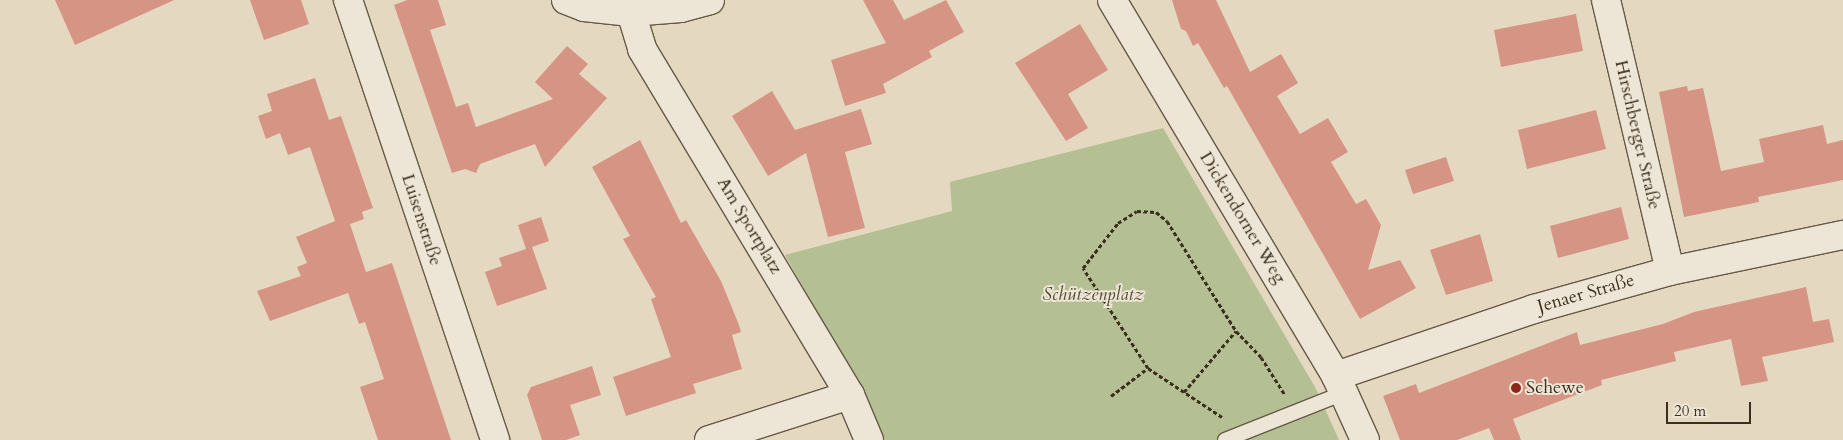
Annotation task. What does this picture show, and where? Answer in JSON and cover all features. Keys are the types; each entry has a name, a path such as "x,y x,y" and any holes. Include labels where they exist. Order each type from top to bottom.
{"street":[{"name":"Luisenstraße","path":"348,0 495,440"},
{"path":"566,0 584,7 631,12 681,8 710,0"},
{"name":"Dickendorner Weg","path":"1112,0 1340,385 1365,440"},
{"name":"Hirschberger Straße","path":"1606,0 1670,271"},
{"name":"Am Sportplatz","path":"631,12 642,49 850,395 869,440"},
{"name":"Jenaer Straße","path":"1340,385 1534,309 1670,271 1843,234"},
{"path":"709,440 850,395"}],"lane":[{"path":"1225,440 1296,412 1340,385"}],"path":[{"path":"1245,432 1148,368 1083,268 1118,223 1137,211 1156,212 1167,220 1236,330 1260,357 1296,412"},
{"path":"1184,392 1236,330"},
{"path":"1111,396 1148,368"}],"green space":[{"name":"Schützenplatz","path":"1163,128 1315,387 1339,440 882,440 861,390 785,255 952,211 950,182"}],"building":[{"path":"55,0 174,0 75,45"},
{"path":"250,0 301,0 309,24 264,40"},
{"path":"407,0 438,0 446,25 430,30 456,107 468,103 476,127 553,99 535,82 567,46 588,64 579,74 607,98 545,167 535,144 480,164 476,173 465,169 452,173 394,5"},
{"path":"863,0 893,0 904,20 946,0 964,32 929,51 932,57 883,84 886,93 845,106 831,60 886,43"},
{"path":"1172,0 1216,0 1250,72 1281,54 1298,83 1277,96 1300,134 1328,118 1348,152 1331,162 1356,204 1366,199 1381,225 1368,270 1400,260 1416,288 1360,319 1227,86 1224,88 1198,43 1193,46 1186,31 1181,29"},
{"path":"1576,14 1583,51 1501,67 1494,30"},
{"path":"1080,24 1108,70 1068,94 1088,128 1066,141 1015,63"},
{"path":"315,78 329,120 341,116 373,208 362,212 364,219 350,224 366,272 392,263 451,440 378,440 360,387 384,379 365,322 359,324 348,293 270,321 257,291 301,276 297,267 307,263 296,237 335,221 310,147 288,155 280,133 266,139 258,116 272,111 267,94"},
{"path":"1687,86 1688,91 1703,88 1721,171 1764,162 1759,139 1823,125 1827,144 1843,140 1843,180 1758,197 1759,202 1684,217 1659,92"},
{"path":"772,91 795,130 861,109 872,144 845,152 865,228 828,237 806,153 768,176 732,116"},
{"path":"1596,110 1606,149 1527,169 1518,130"},
{"path":"640,140 681,223 686,220 721,281 741,332 732,335 742,369 693,384 696,393 626,416 613,377 671,357 651,299 656,297 623,239 630,236 592,167"},
{"path":"1446,157 1454,181 1413,194 1405,170"},
{"path":"1621,207 1629,239 1558,258 1550,226"},
{"path":"541,217 549,241 532,247 547,289 497,306 485,272 502,266 499,258 526,249 518,225"},
{"path":"1480,234 1493,281 1446,295 1430,250"},
{"path":"1806,287 1813,322 1829,319 1834,342 1762,357 1768,381 1741,386 1731,339 1674,352 1676,361 1601,380 1602,385 1513,419 1521,440 1494,440 1489,428 1457,440 1400,440 1383,396 1416,384 1419,393 1577,332 1580,345 1663,324 1694,312"},
{"path":"592,366 601,395 570,405 580,435 566,440 542,440 527,395 531,387"}],"place":[{"name":"Schewe","path":"1516,388"}]}
